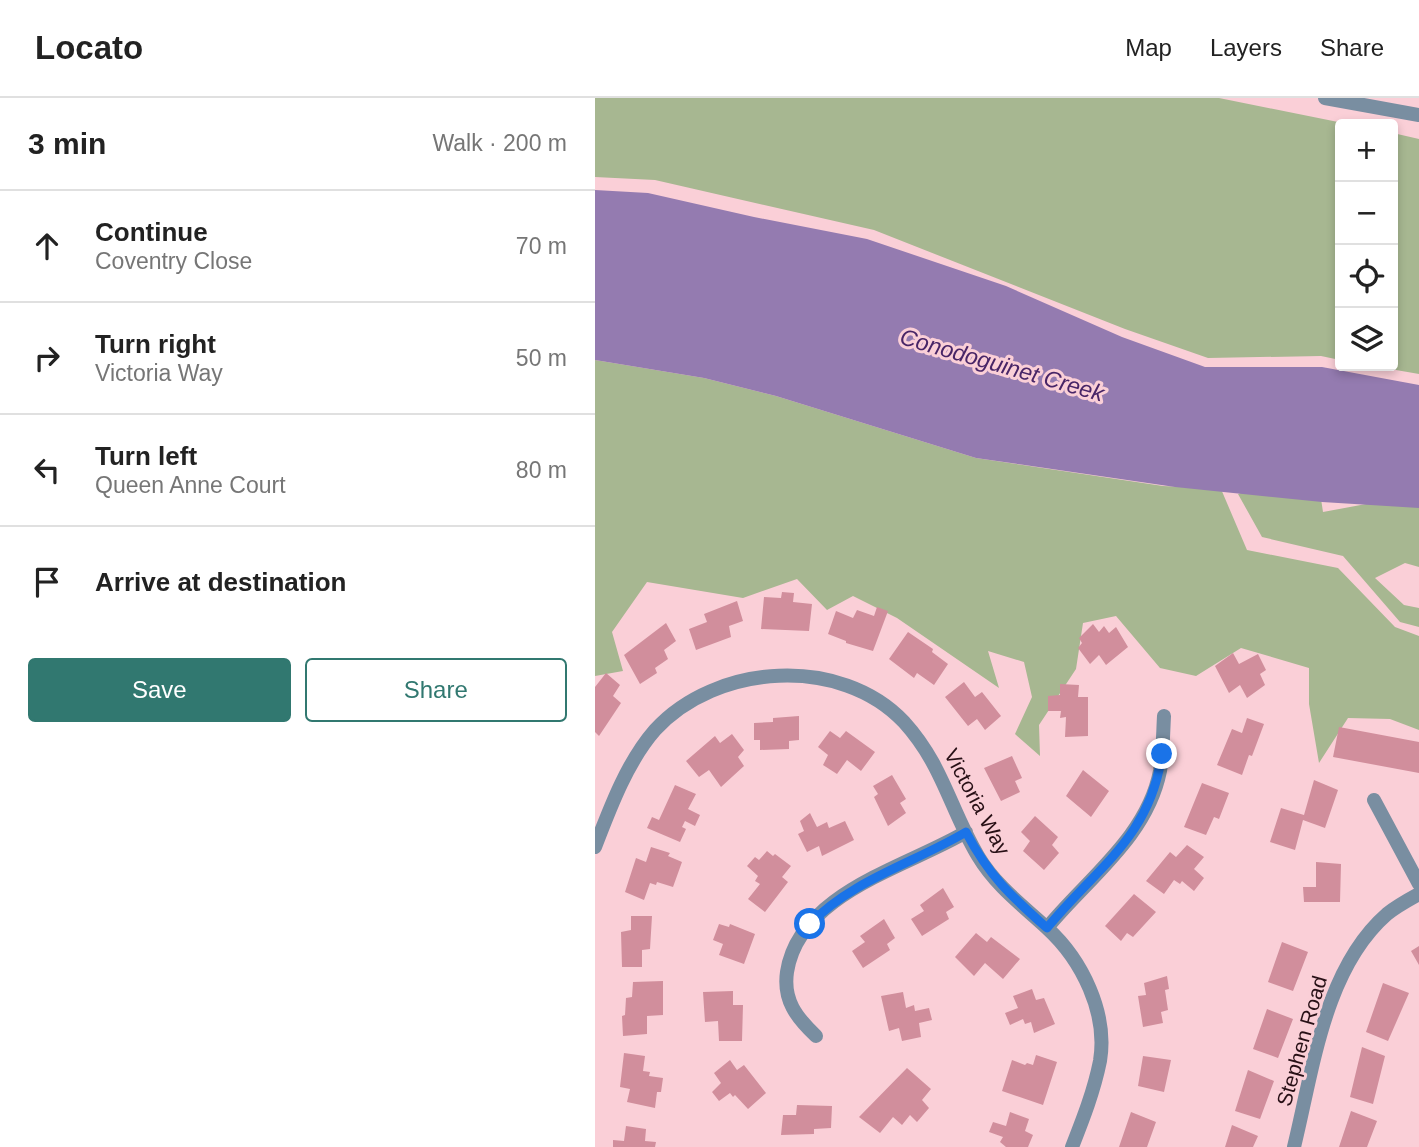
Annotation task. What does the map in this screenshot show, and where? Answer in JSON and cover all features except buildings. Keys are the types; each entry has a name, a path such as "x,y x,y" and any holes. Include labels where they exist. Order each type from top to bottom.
{"street":[{"path":"1325,98 1419,115"},
{"name":"Victoria Way","path":"595,847 630,767 649,738 666,719 709,691 732,682 775,675 821,679 853,690 893,712 935,763 966,832 995,879 1071,954 1087,982 1098,1017 1100,1059 1072,1147"},
{"path":"1047,928 1125,844 1142,818 1153,796 1160,772 1164,716"},
{"path":"1374,800 1419,884"},
{"path":"816,1035 798,1019 786,995 789,963 797,943 810,924 825,908 848,892 966,832"},
{"name":"Stephen Road","path":"1294,1147 1321,1034 1338,982 1350,959 1385,916 1419,894"}],"green space":[{"path":"595,98 1219,98 1335,121 1335,359 1321,356 1208,358 1125,329 874,230 655,180 595,177"},
{"path":"1398,134 1419,139 1419,374 1398,370"},
{"path":"595,360 704,378 776,396 976,458 1163,486 1221,489 1247,550 1338,568 1395,627 1419,636 1419,730 1390,719 1348,718 1319,763 1309,704 1309,668 1241,648 1196,676 1160,668 1116,616 1083,623 1076,669 1039,725 1040,756 1015,734 1032,697 1024,662 988,651 999,688 897,618 853,596 827,610 797,579 743,598 647,582 612,632 623,671 595,676"},
{"path":"1261,486 1320,492 1323,512 1393,499 1419,501 1419,567 1405,563 1375,578 1404,605 1419,608 1419,627 1400,622 1343,556 1262,537 1238,494"}],"water":[{"name":"Conodoguinet Creek","path":"595,190 648,193 867,239 1006,286 1122,337 1205,367 1322,367 1419,385 1419,508 1322,502 1175,487 976,458 776,396 704,378 595,360"}],"route":[{"path":"810,924 825,908 848,892 966,832 995,879 1047,928 1125,844 1153,796 1162,754"}]}
